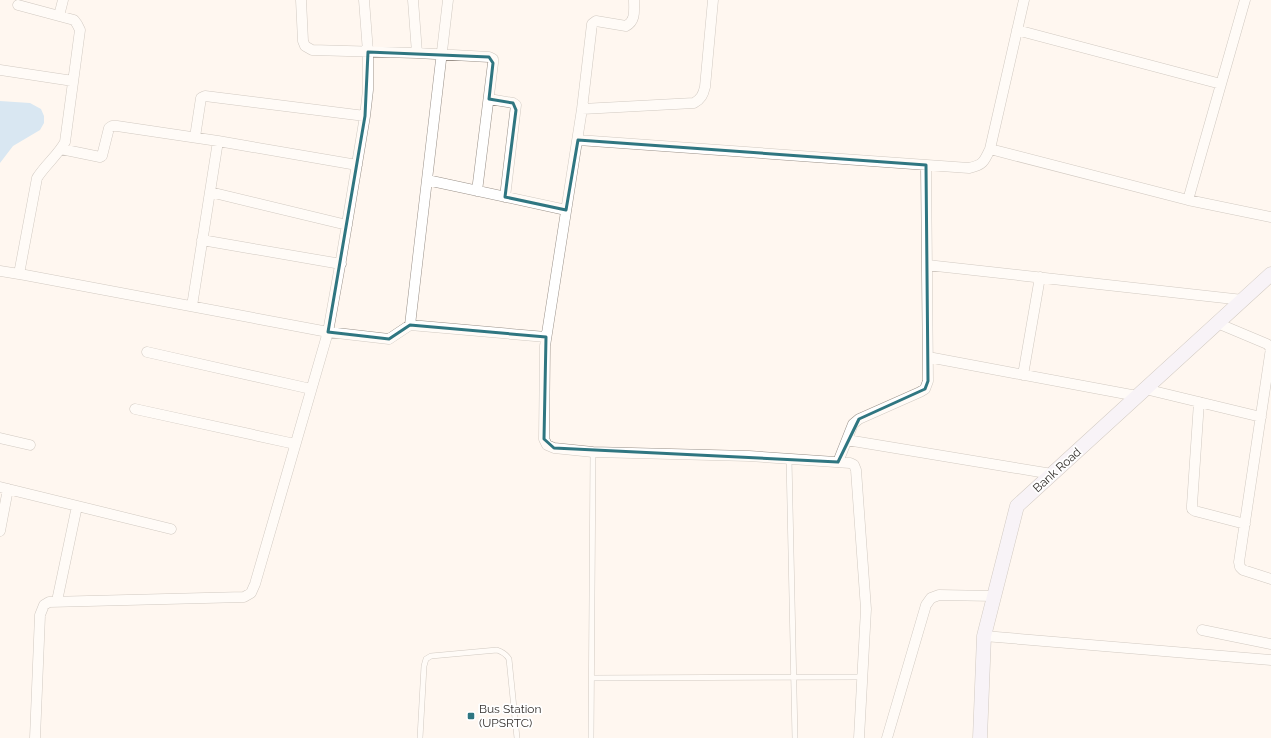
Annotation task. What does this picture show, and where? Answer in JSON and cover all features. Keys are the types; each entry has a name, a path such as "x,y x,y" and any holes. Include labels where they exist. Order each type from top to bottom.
{"street":[{"path":"59,16 63,0"},
{"path":"301,0 303,42 304,46 312,50 442,54 489,57 493,59 494,63 477,191"},
{"path":"35,738 40,615 44,605 49,602 57,601 244,597 251,594 328,332 357,165 368,90 368,52 364,0"},
{"path":"413,0 417,53"},
{"path":"410,325 448,0"},
{"path":"634,0 633,18 631,24 626,26 596,21 592,24 578,140 544,346 544,439 547,445 554,448 593,452 741,456 838,462 850,463 854,465 856,470 866,609 859,738"},
{"path":"582,109 694,103 700,100 704,94 705,87 713,0"},
{"path":"578,140 968,168 978,166 984,161 990,149 1024,0"},
{"path":"1188,200 1245,0"},
{"path":"18,5 74,20 78,24 80,30 65,142 37,178 19,274"},
{"path":"1017,30 1221,84"},
{"path":"0,70 73,81"},
{"path":"195,138 201,98 205,96 365,116"},
{"path":"489,99 513,103 516,105 505,197"},
{"path":"60,149 100,157 102,156 109,128 112,126 218,141 357,165"},
{"path":"192,306 218,141"},
{"path":"990,149 1188,200 1271,217"},
{"path":"838,462 858,418 925,389 928,381 926,165"},
{"path":"427,180 566,210"},
{"path":"210,192 347,224"},
{"path":"202,240 340,264"},
{"path":"927,264 1243,300"},
{"path":"0,271 328,332 389,339 410,325 546,338"},
{"name":"Bank Road","path":"980,738 984,636 1017,506 1271,274"},
{"path":"1022,375 1040,277"},
{"path":"1217,323 1268,344 1271,348 1239,562 1240,567 1243,570 1271,579"},
{"path":"147,352 311,389"},
{"path":"928,357 1022,375 1199,402 1261,417"},
{"path":"1199,402 1192,509 1245,524"},
{"path":"134,409 295,444"},
{"path":"0,438 30,445"},
{"path":"847,440 1052,474"},
{"path":"0,530 4,488 171,529"},
{"path":"57,601 77,506"},
{"path":"887,738 926,605 931,598 939,595 994,596"},
{"path":"1202,630 1271,644"},
{"path":"984,636 1271,660"}],"lane":[{"path":"591,738 593,452"},
{"path":"789,459 795,738"},
{"path":"420,738 424,666 426,659 431,656 497,650 506,654 509,659 517,738"},
{"path":"592,678 862,677"}],"highlighted area":[{"path":"368,52 489,57 493,63 489,99 513,103 516,110 505,197 566,210 578,140 926,165 928,381 925,389 859,419 838,462 554,448 544,439 546,337 410,325 389,339 328,332 365,116"}],"water":[{"path":"0,101 30,103 41,109 44,116 44,123 40,130 13,146 0,163"}],"place":[{"name":"Bus Station (UPSRTC)","path":"471,716"}]}
